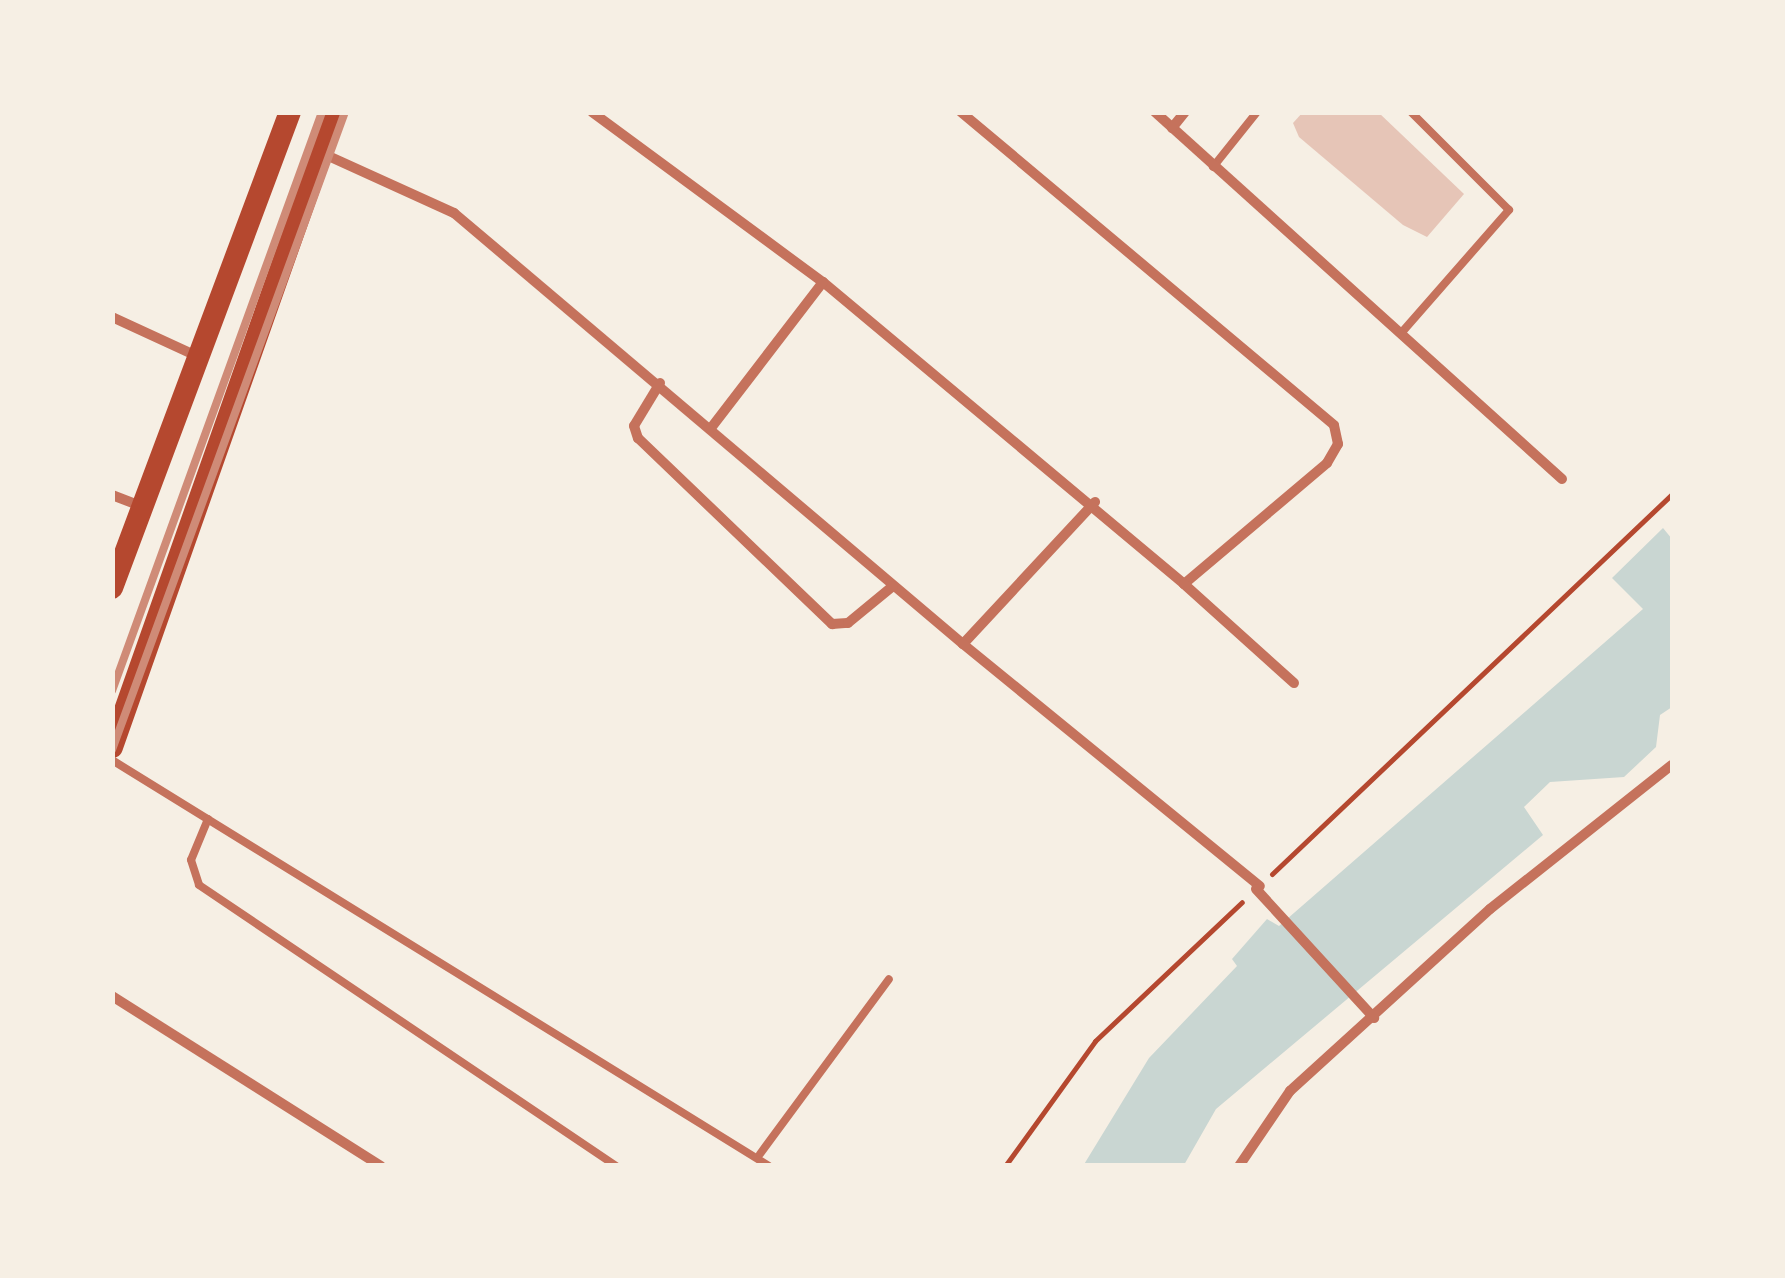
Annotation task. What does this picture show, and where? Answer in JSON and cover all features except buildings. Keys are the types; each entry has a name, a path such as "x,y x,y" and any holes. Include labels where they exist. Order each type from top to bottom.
{"main road":[{"path":"112,588 199,364 290,112"},
{"path":"112,747 336,112"},
{"path":"199,364 242,378"}],"street":[{"path":"592,112 823,282 1094,502 1294,683"},
{"path":"961,112 1334,425 1338,444 1326,463 1184,584"},
{"path":"1156,112 1212,169 1403,331 1562,478"},
{"path":"1172,128 1185,112"},
{"path":"321,153 454,214 660,383 893,586 1258,887 1275,912 1374,1018"},
{"path":"711,428 823,282"},
{"path":"112,317 199,364"},
{"path":"660,383 634,426 638,438 832,624 848,623 893,586"},
{"path":"112,495 144,506"},
{"path":"963,644 1094,502"},
{"path":"1239,1166 1290,1091 1490,909 1672,765"},
{"path":"112,996 382,1166"}],"lane":[{"path":"1212,169 1258,112"},
{"path":"1403,331 1509,210 1410,112"},
{"path":"112,760 770,1163 782,1166"},
{"path":"208,820 190,860 200,886 616,1166"},
{"path":"760,1154 890,979"}],"path":[{"path":"1005,1166 1095,1041 1672,494"}],"shaded area":[{"path":"1663,528 1672,539 1672,707 1660,715 1656,747 1624,777 1550,782 1524,807 1543,835 1216,1109 1184,1165 1083,1166 1149,1058 1237,966 1232,959 1267,919 1279,926 1643,609 1612,578"}],"railway":[{"path":"112,691 322,112"},
{"path":"112,750 345,112"}]}
